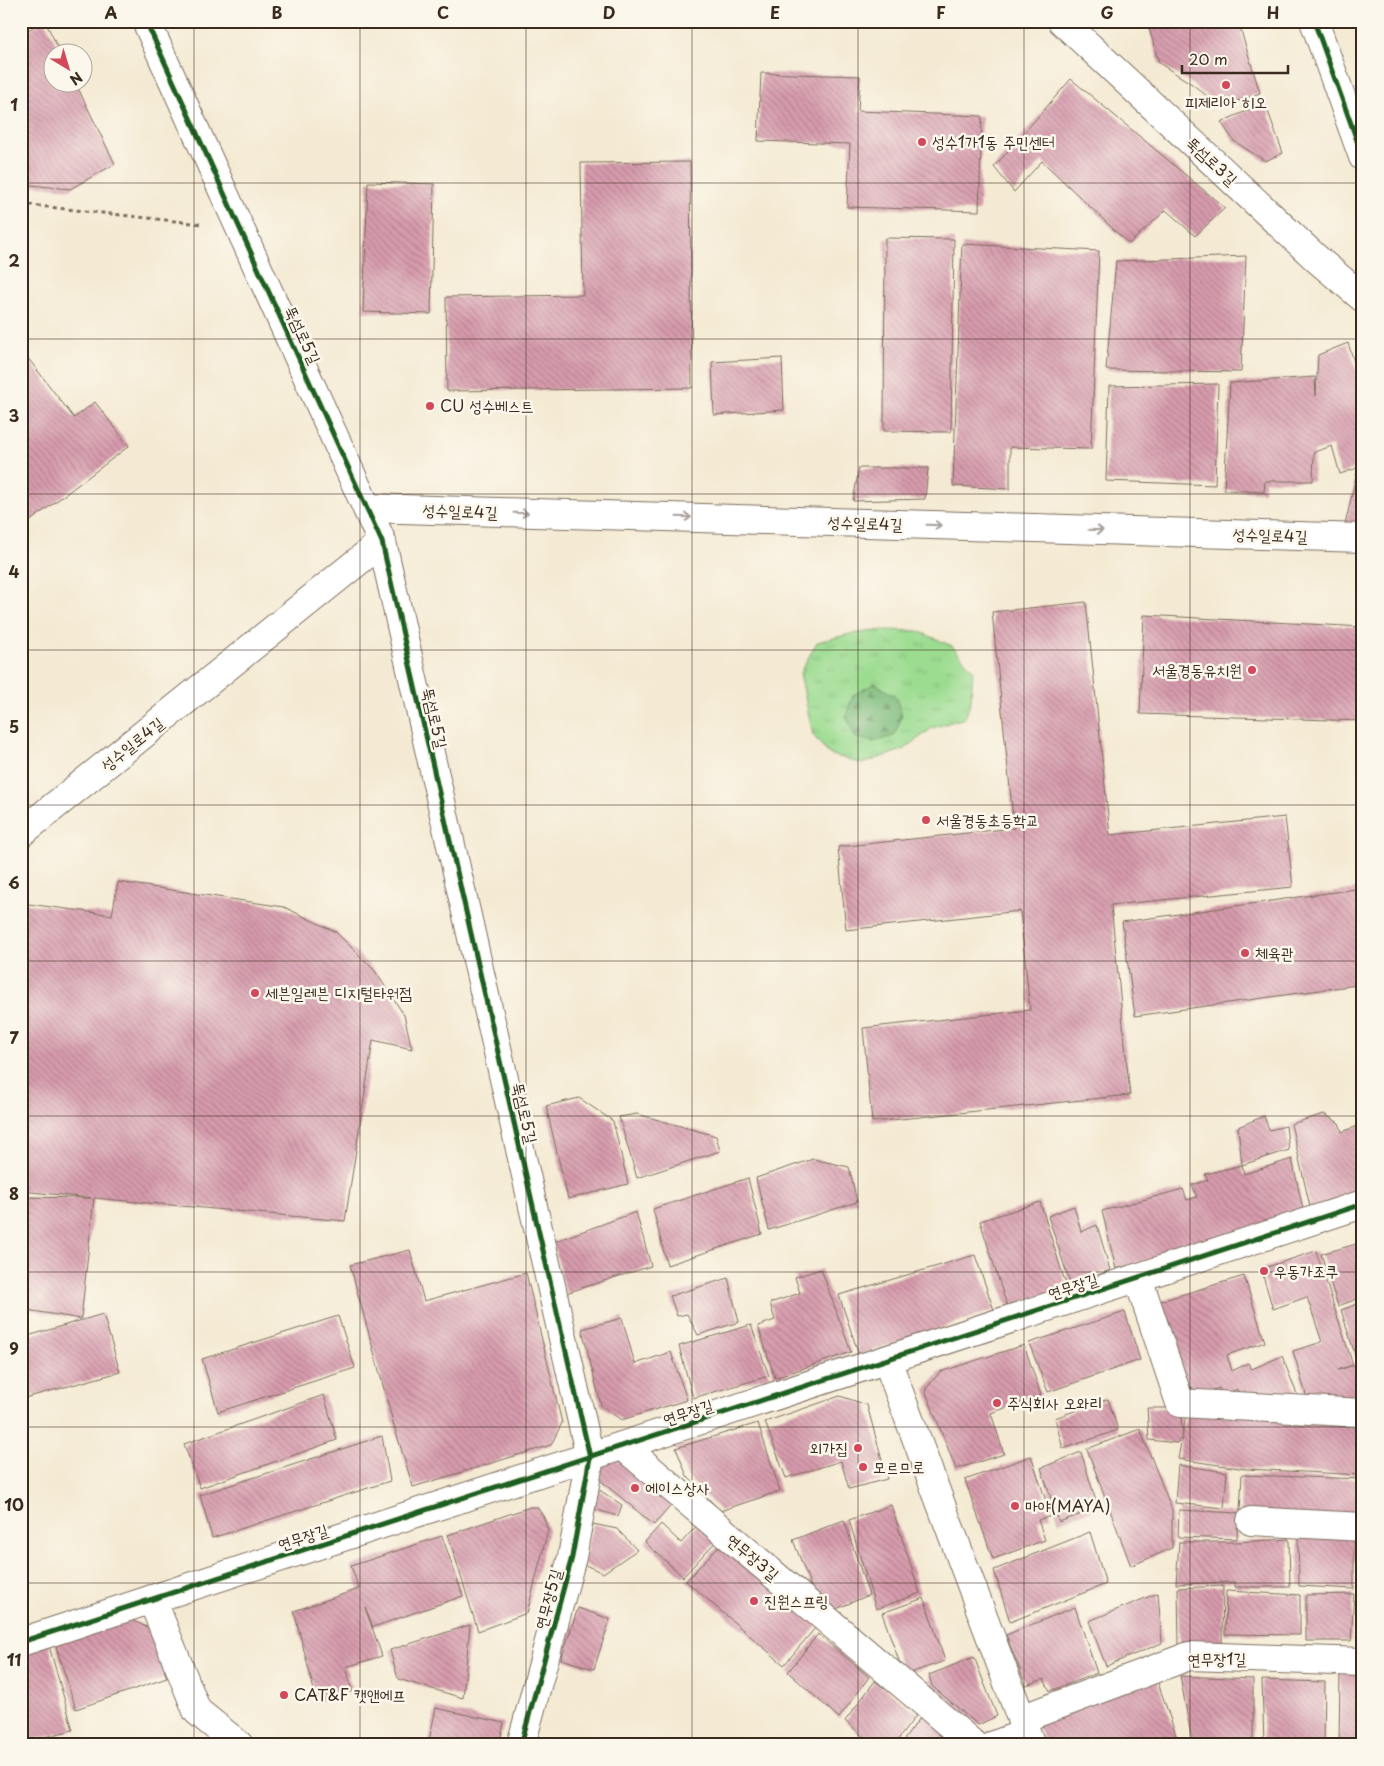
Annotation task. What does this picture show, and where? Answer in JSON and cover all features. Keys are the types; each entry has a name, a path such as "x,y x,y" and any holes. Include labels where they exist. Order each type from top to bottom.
{"street":[{"name":"뚝섬로5길","path":"146,21 382,542 590,1458"},
{"name":"뚝섬로3길","path":"1062,21 1318,260 1363,298"},
{"path":"1314,21 1352,92 1363,157"},
{"name":"성수일로4길","path":"368,508 1363,538"},
{"name":"성수일로4길","path":"21,833 382,542"},
{"name":"연무장길","path":"21,1642 590,1458 1363,1204"},
{"path":"1138,1278 1180,1403 1363,1413"},
{"path":"887,1360 1026,1732 994,1745"},
{"name":"연무장3길","path":"624,1446 974,1745"},
{"name":"연무장5길","path":"521,1745 572,1557 590,1458"},
{"path":"1251,1521 1363,1527"},
{"path":"152,1599 197,1711 239,1745"},
{"name":"연무장1길","path":"1026,1732 1189,1656 1363,1662"}],"path":[{"path":"21,204 240,228"}],"green space":[{"path":"884,630 918,631 952,646 973,670 971,701 965,718 932,728 905,749 862,764 829,754 813,735 800,673 817,642 850,634"},
{"path":"875,683 896,697 902,716 894,736 873,742 855,737 846,715 853,695"}],"building":[{"path":"45,21 55,42 42,42 42,92 80,92 115,164 70,189 21,184 21,34"},
{"path":"1147,21 1238,21 1260,93 1221,107 1192,84 1159,63"},
{"path":"761,73 860,76 858,111 982,116 979,211 847,207 850,144 758,141"},
{"path":"1071,79 1225,208 1195,236 1166,210 1129,244 1042,161 1014,192 994,167"},
{"path":"1265,103 1283,153 1265,161 1234,141 1221,122"},
{"path":"690,162 692,388 447,391 446,297 583,295 581,163"},
{"path":"368,182 434,184 431,314 363,312"},
{"path":"885,238 954,239 951,432 884,431"},
{"path":"962,244 1099,251 1091,449 1010,447 1010,489 953,486"},
{"path":"1246,256 1241,372 1106,370 1116,261"},
{"path":"1348,343 1363,390 1363,466 1340,474 1332,446 1314,452 1313,481 1265,481 1264,492 1224,490 1230,383 1315,377 1316,396 1318,355"},
{"path":"21,349 74,418 95,402 129,446 21,528"},
{"path":"782,358 784,410 714,415 712,362"},
{"path":"1218,384 1215,485 1106,481 1109,386"},
{"path":"859,468 928,468 925,499 853,501"},
{"path":"1358,468 1363,468 1363,526 1345,525"},
{"path":"1086,602 1110,835 1285,817 1293,887 1111,905 1130,1095 872,1122 863,1028 1030,1010 1020,911 846,930 838,847 1014,828 992,612"},
{"name":"서울경동유치원","path":"1144,615 1363,627 1363,721 1140,714"},
{"path":"118,882 284,907 336,932 375,971 404,1015 412,1049 373,1040 345,1221 94,1198 81,1319 21,1309 21,1197 91,1198 21,1191 21,903 112,915"},
{"name":"체육관","path":"1363,888 1363,984 1135,1016 1122,922"},
{"path":"579,1098 613,1121 628,1184 568,1199 546,1106"},
{"path":"637,1114 716,1136 720,1151 637,1178 619,1117"},
{"path":"1324,1114 1339,1123 1342,1132 1363,1124 1363,1195 1311,1211 1291,1124"},
{"path":"1264,1116 1269,1130 1286,1126 1289,1150 1242,1165 1238,1127"},
{"path":"813,1159 849,1167 857,1202 769,1230 756,1178"},
{"path":"1292,1159 1304,1214 1116,1269 1102,1211 1183,1189 1187,1200 1197,1197 1192,1185 1208,1180 1205,1174 1242,1165 1244,1174"},
{"path":"748,1178 762,1234 667,1265 653,1209"},
{"path":"1040,1202 1067,1288 1007,1306 980,1221"},
{"path":"1074,1206 1081,1232 1097,1225 1110,1270 1071,1286 1048,1216"},
{"path":"636,1212 651,1266 566,1293 553,1242"},
{"path":"1360,1243 1363,1250 1363,1291 1359,1293 1360,1298 1338,1306 1321,1254"},
{"path":"410,1250 424,1301 526,1273 562,1423 551,1445 413,1487 350,1265"},
{"path":"1316,1251 1353,1365 1338,1370 1358,1364 1363,1382 1363,1405 1307,1398 1293,1351 1322,1342 1307,1297 1273,1309 1261,1269"},
{"path":"975,1255 994,1310 859,1355 839,1295"},
{"path":"821,1269 851,1352 775,1378 758,1326 775,1320 770,1303 800,1293 795,1277"},
{"path":"1244,1276 1265,1342 1227,1355 1232,1371 1248,1363 1252,1369 1282,1356 1300,1402 1240,1399 1237,1389 1222,1396 1219,1388 1196,1396 1192,1387 1183,1390 1154,1303"},
{"path":"728,1278 739,1322 698,1335 687,1314 677,1316 670,1296"},
{"path":"1361,1303 1363,1306 1363,1362 1358,1364 1341,1310"},
{"path":"1125,1312 1140,1360 1048,1392 1029,1343"},
{"path":"103,1314 120,1372 21,1399 21,1338"},
{"path":"338,1316 355,1368 218,1412 202,1359"},
{"path":"622,1318 635,1364 671,1352 687,1400 621,1420 601,1405 582,1329"},
{"path":"751,1325 769,1376 693,1398 679,1346"},
{"path":"1024,1345 1041,1395 991,1413 1004,1454 956,1469 925,1390 940,1372"},
{"path":"324,1395 337,1440 200,1488 184,1444"},
{"path":"840,1396 867,1405 887,1479 849,1489 841,1461 786,1478 765,1422"},
{"path":"1108,1399 1118,1430 1063,1449 1055,1418"},
{"path":"1147,1408 1180,1408 1183,1436 1177,1443 1149,1440"},
{"path":"1187,1410 1363,1419 1363,1475 1246,1469 1178,1459"},
{"path":"758,1423 780,1491 720,1511 687,1476 676,1448"},
{"path":"1140,1429 1172,1510 1172,1548 1131,1566 1087,1449"},
{"path":"382,1436 390,1481 212,1538 200,1495"},
{"path":"1081,1452 1098,1508 1059,1522 1041,1468"},
{"name":"에이스상사","path":"621,1456 675,1501 654,1525 594,1475 595,1464"},
{"path":"1031,1456 1051,1516 1038,1520 1045,1540 993,1559 965,1480"},
{"path":"1178,1465 1227,1472 1224,1508 1175,1503"},
{"path":"1242,1475 1363,1479 1363,1520 1240,1511"},
{"path":"592,1485 622,1505 618,1516 590,1508"},
{"path":"891,1505 920,1593 876,1609 849,1520"},
{"path":"530,1507 537,1507 543,1516 548,1530 527,1613 478,1631 448,1535"},
{"path":"1179,1510 1238,1513 1237,1539 1178,1537"},
{"path":"844,1520 869,1595 822,1615 793,1540"},
{"path":"700,1522 718,1539 683,1577 645,1542 661,1524 681,1543"},
{"path":"593,1524 617,1529 637,1550 603,1573 583,1564"},
{"path":"1090,1532 1106,1584 1010,1622 994,1570"},
{"path":"442,1536 463,1596 373,1627 365,1607 382,1656 346,1667 352,1691 317,1702 294,1611 359,1589 351,1566"},
{"path":"1298,1536 1354,1537 1354,1589 1299,1586"},
{"name":"진원스프링","path":"725,1539 821,1621 784,1665 686,1581"},
{"path":"1289,1539 1290,1587 1235,1587 1235,1582 1176,1584 1179,1542 1237,1542"},
{"path":"1361,1561 1363,1561 1363,1587 1360,1587"},
{"path":"1223,1586 1222,1643 1179,1645 1178,1588"},
{"path":"1226,1591 1300,1595 1300,1635 1225,1634"},
{"path":"1158,1593 1162,1643 1106,1666 1089,1621"},
{"path":"1360,1593 1363,1594 1363,1644 1358,1644"},
{"path":"1354,1594 1351,1641 1306,1641 1306,1595"},
{"path":"924,1598 945,1661 904,1675 882,1613"},
{"path":"1075,1607 1097,1673 1050,1691 1044,1679 1026,1685 1006,1635"},
{"path":"578,1608 610,1619 594,1669 561,1659"},
{"path":"131,1620 151,1629 167,1678 76,1709 55,1643"},
{"path":"470,1625 463,1698 398,1679 390,1650"},
{"path":"818,1634 869,1677 839,1718 788,1672"},
{"path":"48,1642 73,1730 28,1741 21,1710 21,1650"},
{"path":"974,1657 997,1716 978,1725 932,1686 929,1675"},
{"path":"1340,1671 1363,1673 1363,1745 1339,1745"},
{"path":"1180,1676 1253,1679 1253,1745 1193,1745"},
{"path":"1156,1677 1178,1741 1169,1745 1045,1745 1037,1725"},
{"path":"1262,1680 1325,1682 1324,1745 1264,1745"},
{"path":"875,1681 918,1713 894,1745 873,1745 845,1721"},
{"path":"436,1708 504,1723 499,1745 428,1745"},
{"path":"923,1714 963,1745 900,1745"}],"cycle path":[{"path":"146,21 382,542 590,1457 572,1557 521,1745"},
{"path":"1314,21 1363,157"},
{"path":"21,1642 1363,1204"}],"place":[{"name":"피제리아 히오","path":"1226,85"},
{"name":"성수1가1동 주민센터","path":"922,142"},
{"name":"CU 성수베스트","path":"430,406"},
{"name":"서울경동유치원","path":"1252,670"},
{"name":"서울경동초등학교","path":"926,820"},
{"name":"체육관","path":"1245,953"},
{"name":"세븐일레븐 디지털타워점","path":"255,993"},
{"name":"우동가조쿠","path":"1264,1271"},
{"name":"주식회사 오와리","path":"997,1403"},
{"name":"외가집","path":"858,1448"},
{"name":"모르므로","path":"863,1467"},
{"name":"에이스상사","path":"635,1488"},
{"name":"마야(MAYA)","path":"1015,1506"},
{"name":"진원스프링","path":"754,1601"},
{"name":"CAT&F 캣앤에프","path":"284,1695"}]}
